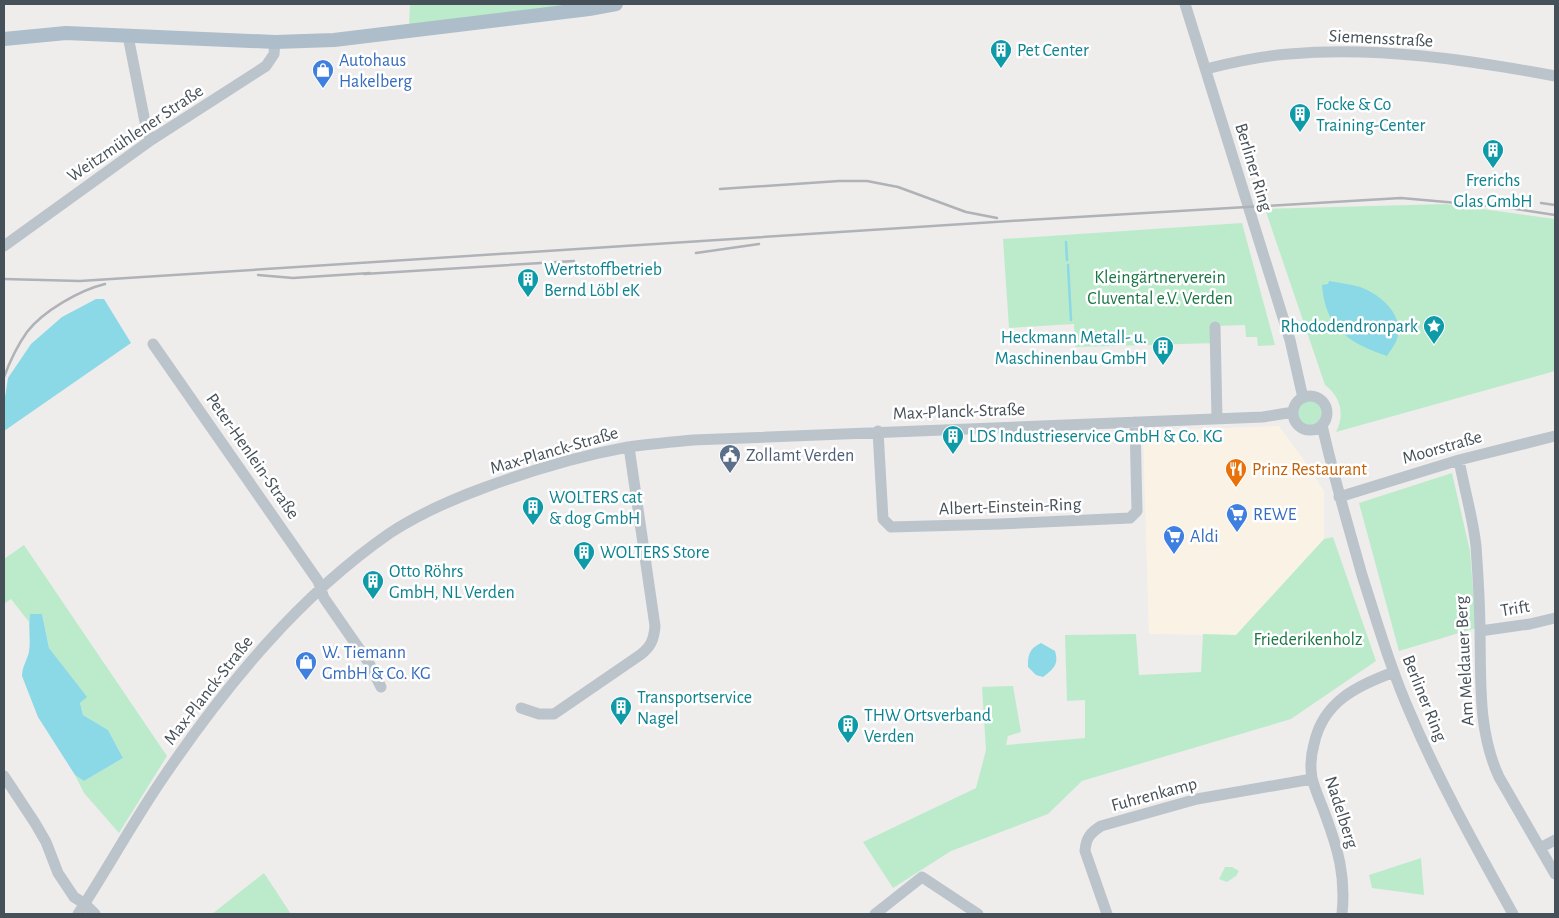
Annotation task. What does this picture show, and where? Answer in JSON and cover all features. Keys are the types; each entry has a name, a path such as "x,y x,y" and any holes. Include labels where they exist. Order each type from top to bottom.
{"main road":[{"path":"4,39 66,33 275,42 344,39 616,4"}],"street":[{"name":"Berliner Ring","path":"1185,4 1308,397"},
{"path":"128,36 147,132 152,140"},
{"name":"Weitzmühlener Straße","path":"4,246 152,140 266,66 274,54 275,42"},
{"name":"Siemensstraße","path":"1206,69 1278,55 1309,52 1356,52 1452,59 1555,76"},
{"path":"1215,327 1217,419"},
{"name":"Peter-Henlein-Straße","path":"154,344 318,581 324,598 369,663 381,687"},
{"path":"1308,397 1322,402 1326,408 1326,418 1317,427 1302,428 1294,417 1296,403 1308,397"},
{"name":"Max-Planck-Straße","path":"78,914 165,775 225,692 272,637 349,564 391,533 430,511 466,495 527,472 582,457 629,447 713,438 1294,417"},
{"name":"Albert-Einstein-Ring","path":"878,432 883,519 891,527 1000,524 1130,518 1137,511 1135,422"},
{"name":"Berliner Ring","path":"1317,427 1371,605 1394,672 1421,739 1487,868 1513,914"},
{"name":"Moorstraße","path":"1339,497 1459,460 1555,436"},
{"path":"521,708 540,714 554,714 647,650 652,643 655,626 629,447"},
{"name":"Am Meldauer Berg","path":"1459,460 1475,544 1480,631 1481,702 1485,734 1492,761 1499,777 1555,874"},
{"name":"Trift","path":"1480,631 1530,624 1555,618"},
{"name":"Nadelberg","path":"1342,914 1344,893 1339,857 1312,779 1312,752 1322,720 1330,710 1347,694 1394,672"},
{"path":"4,776 36,822 58,873 74,896 95,914"},
{"name":"Fuhrenkamp","path":"1106,914 1086,851 1086,840 1091,832 1101,826 1189,801 1312,779"},
{"path":"1540,848 1555,840"},
{"path":"875,914 922,877 978,914"}],"shaded area":[{"path":"1279,426 1324,491 1324,539 1236,635 1149,634 1143,431"}],"green space":[{"path":"410,4 593,4 409,27"},
{"name":"Rhododendronpark","path":"1446,204 1555,219 1555,371 1336,432 1339,426 1340,407 1335,395 1325,385 1265,209"},
{"name":"Kleingärtnerverein Cluvental e.V. Verden","path":"1242,223 1275,345 1258,346 1257,337 1246,337 1245,325 1218,326 1218,343 1075,347 1074,324 1009,328 1003,239"},
{"path":"1310,398 1316,399 1324,407 1324,419 1316,427 1310,428 1304,427 1296,419 1295,413 1296,407 1304,399"},
{"path":"1452,473 1470,551 1476,628 1399,651 1359,503"},
{"name":"Friederikenholz","path":"1333,537 1376,661 1291,719 1082,781 1048,814 951,851 893,888 863,842 976,788 986,750 982,687 1013,686 1021,732 1008,736 1006,745 1085,738 1085,700 1067,701 1065,635 1136,634 1139,675 1201,672 1203,634 1236,635 1324,539"},
{"path":"24,545 167,756 119,833 84,793 75,775 84,781 123,758 108,730 83,715 80,703 86,697 49,648 42,614 30,614 29,622 11,599 4,604 4,559"},
{"path":"1421,858 1424,895 1372,888 1369,875"},
{"path":"1225,867 1232,867 1239,871 1236,876 1227,882 1219,879"},
{"path":"264,873 291,914 212,914"}],"water":[{"path":"1329,281 1368,290 1383,300 1389,307 1394,314 1399,330 1397,339 1387,356 1351,339 1341,332 1334,323 1324,300 1322,285 1328,284"},
{"path":"96,299 104,299 131,343 4,431 4,404 8,378 31,344 62,317"},
{"path":"30,614 42,614 49,648 87,697 80,703 83,715 108,730 123,758 84,781 75,775 38,717 22,676 29,652"},
{"path":"1041,643 1055,651 1056,659 1053,669 1043,677 1036,675 1028,667 1030,653"}],"waterway":[{"path":"1066,242 1067,260"},
{"path":"1068,265 1071,320"}],"railway":[{"path":"720,189 839,181 867,181 898,187 966,212 997,218"},
{"path":"4,279 80,281 1401,198 1503,207 1555,215"},
{"path":"1541,203 1555,205"},
{"path":"696,253 759,244"},
{"path":"364,274 574,261"},
{"path":"258,275 293,278 370,273"},
{"path":"4,377 17,348 27,332 42,316 74,296 105,284"}],"place":[{"name":"Pet Center","path":"1001,69"},
{"name":"Autohaus Hakelberg","path":"323,89"},
{"name":"Focke & Co Training-Center","path":"1300,133"},
{"name":"Frerichs Glas GmbH","path":"1493,169"},
{"name":"Wertstoffbetrieb Bernd Löbl eK","path":"528,298"},
{"name":"Rhododendronpark","path":"1434,345"},
{"name":"Heckmann Metall- u. Maschinenbau GmbH","path":"1163,366"},
{"name":"LDS Industrieservice GmbH & Co. KG","path":"953,455"},
{"name":"Zollamt Verden","path":"730,474"},
{"name":"Prinz Restaurant","path":"1236,488"},
{"name":"WOLTERS cat & dog GmbH","path":"533,526"},
{"name":"REWE","path":"1237,533"},
{"name":"Aldi","path":"1174,555"},
{"name":"WOLTERS Store","path":"584,571"},
{"name":"Otto Röhrs GmbH, NL Verden","path":"373,600"},
{"name":"W. Tiemann GmbH & Co. KG","path":"306,681"},
{"name":"Transportservice Nagel","path":"621,726"},
{"name":"THW Ortsverband Verden","path":"848,744"}]}
